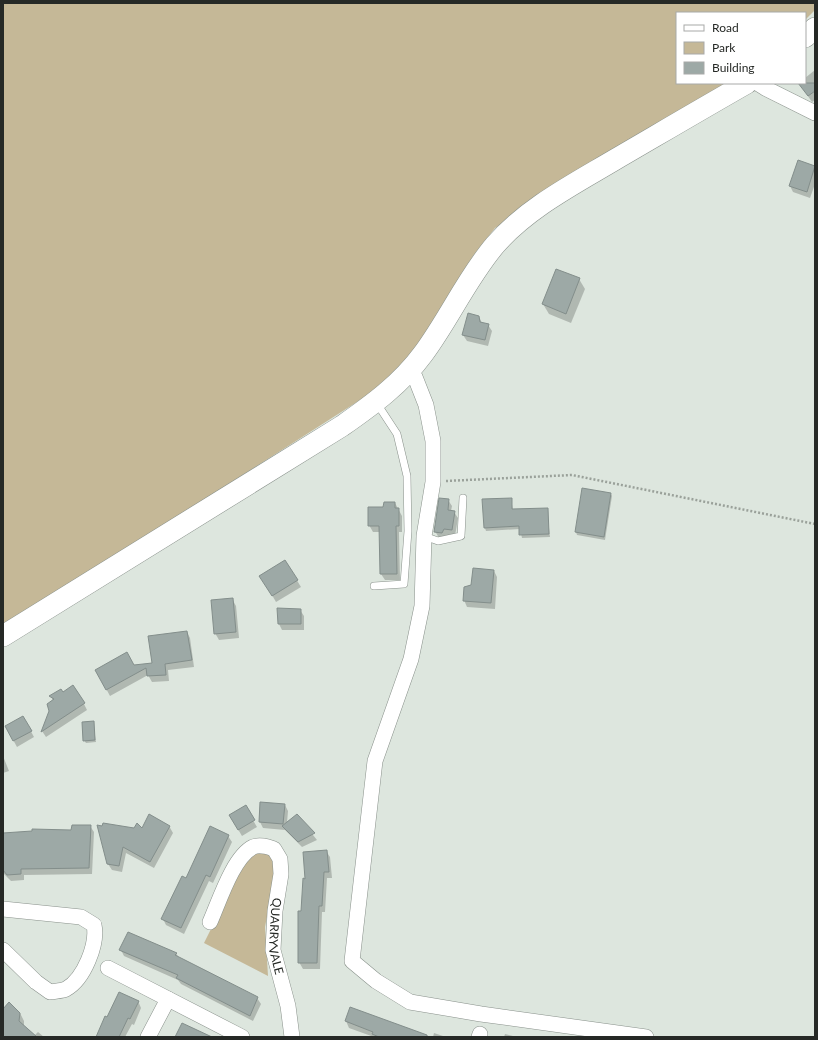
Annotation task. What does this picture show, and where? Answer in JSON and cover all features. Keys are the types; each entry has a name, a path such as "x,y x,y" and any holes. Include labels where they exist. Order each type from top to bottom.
{"main road":[{"path":"806,36 815,28"},
{"path":"3,636 342,426 375,402 409,371 423,354 486,256 522,220 584,178 745,84"}],"street":[{"path":"758,84 815,112"},
{"path":"409,371 415,377 426,405 433,441 433,482 424,536 422,606 411,659 375,761 352,961 376,981 410,1002 482,1014 646,1037"},
{"name":"QUARRYVALE","path":"210,922 232,873 244,854 254,846 263,846 274,849 280,859 281,874 275,911 273,950 288,1006 292,1037"},
{"path":"3,909 81,917 94,925 96,935 92,954 75,981 65,989 50,992 36,982 3,950"},
{"path":"108,968 242,1037"},
{"path":"148,1037 168,999"}],"lane":[{"path":"374,586 404,584 408,531 407,476 397,434 375,402"},
{"path":"424,536 438,541 461,536 463,498"}],"path":[{"path":"433,482 572,475 815,524"}],"green space":[{"path":"3,3 815,3 815,10 806,19 806,12 676,12 676,84 725,84 495,228 473,256 423,347 382,386 3,628"},
{"path":"252,854 268,854 273,859 275,874 265,927 268,976 204,943 245,861"}],"building":[{"path":"815,83 815,91 808,96 799,84"},
{"path":"798,160 815,166 807,192 789,186"},
{"path":"556,269 580,278 566,314 542,304"},
{"path":"468,313 479,316 480,322 489,324 485,340 462,335"},
{"path":"582,488 611,493 604,537 575,532"},
{"path":"439,498 449,499 448,510 455,511 452,530 444,529 442,533 434,532"},
{"path":"512,498 512,509 548,508 549,534 519,535 519,526 484,528 482,499"},
{"path":"384,502 395,502 395,508 399,508 399,526 396,526 397,574 380,574 379,526 368,526 368,507 383,507"},
{"path":"285,560 298,580 272,596 259,576"},
{"path":"473,568 494,570 491,603 463,601 464,587 471,585"},
{"path":"233,598 236,632 214,634 211,600"},
{"path":"277,608 301,609 301,624 278,624"},
{"path":"187,631 192,660 165,664 166,675 147,676 146,668 106,690 95,670 127,652 134,665 152,663 148,636"},
{"path":"73,685 85,703 41,732 49,711 47,704 54,699 49,696 61,689 63,692"},
{"path":"23,716 32,731 13,741 5,726"},
{"path":"94,721 95,740 83,741 82,722"},
{"path":"260,802 285,804 283,824 259,822"},
{"path":"246,805 255,820 238,830 229,815"},
{"path":"149,814 170,826 150,862 123,847 119,866 107,864 97,825 102,826 103,823 134,828 137,823 142,828"},
{"path":"297,814 315,833 298,842 282,826"},
{"path":"72,825 91,825 89,868 21,869 21,874 7,875 3,870 3,833 32,831 32,829 71,830"},
{"path":"210,826 229,835 210,877 206,875 181,928 161,919 182,876 186,878"},
{"path":"327,850 329,872 324,872 322,906 319,906 317,963 298,963 298,911 301,911 303,878 305,879 303,852"},
{"path":"128,932 177,953 175,955 258,997 250,1016 176,978 178,975 119,950"},
{"path":"119,992 139,1001 130,1019 128,1018 119,1037 96,1037 105,1016 107,1017"},
{"path":"9,1002 20,1013 19,1021 37,1037 3,1037 3,1009"},
{"path":"350,1007 427,1035 427,1037 379,1037 372,1034 373,1032 345,1021"},
{"path":"182,1023 212,1037 175,1037"}]}
